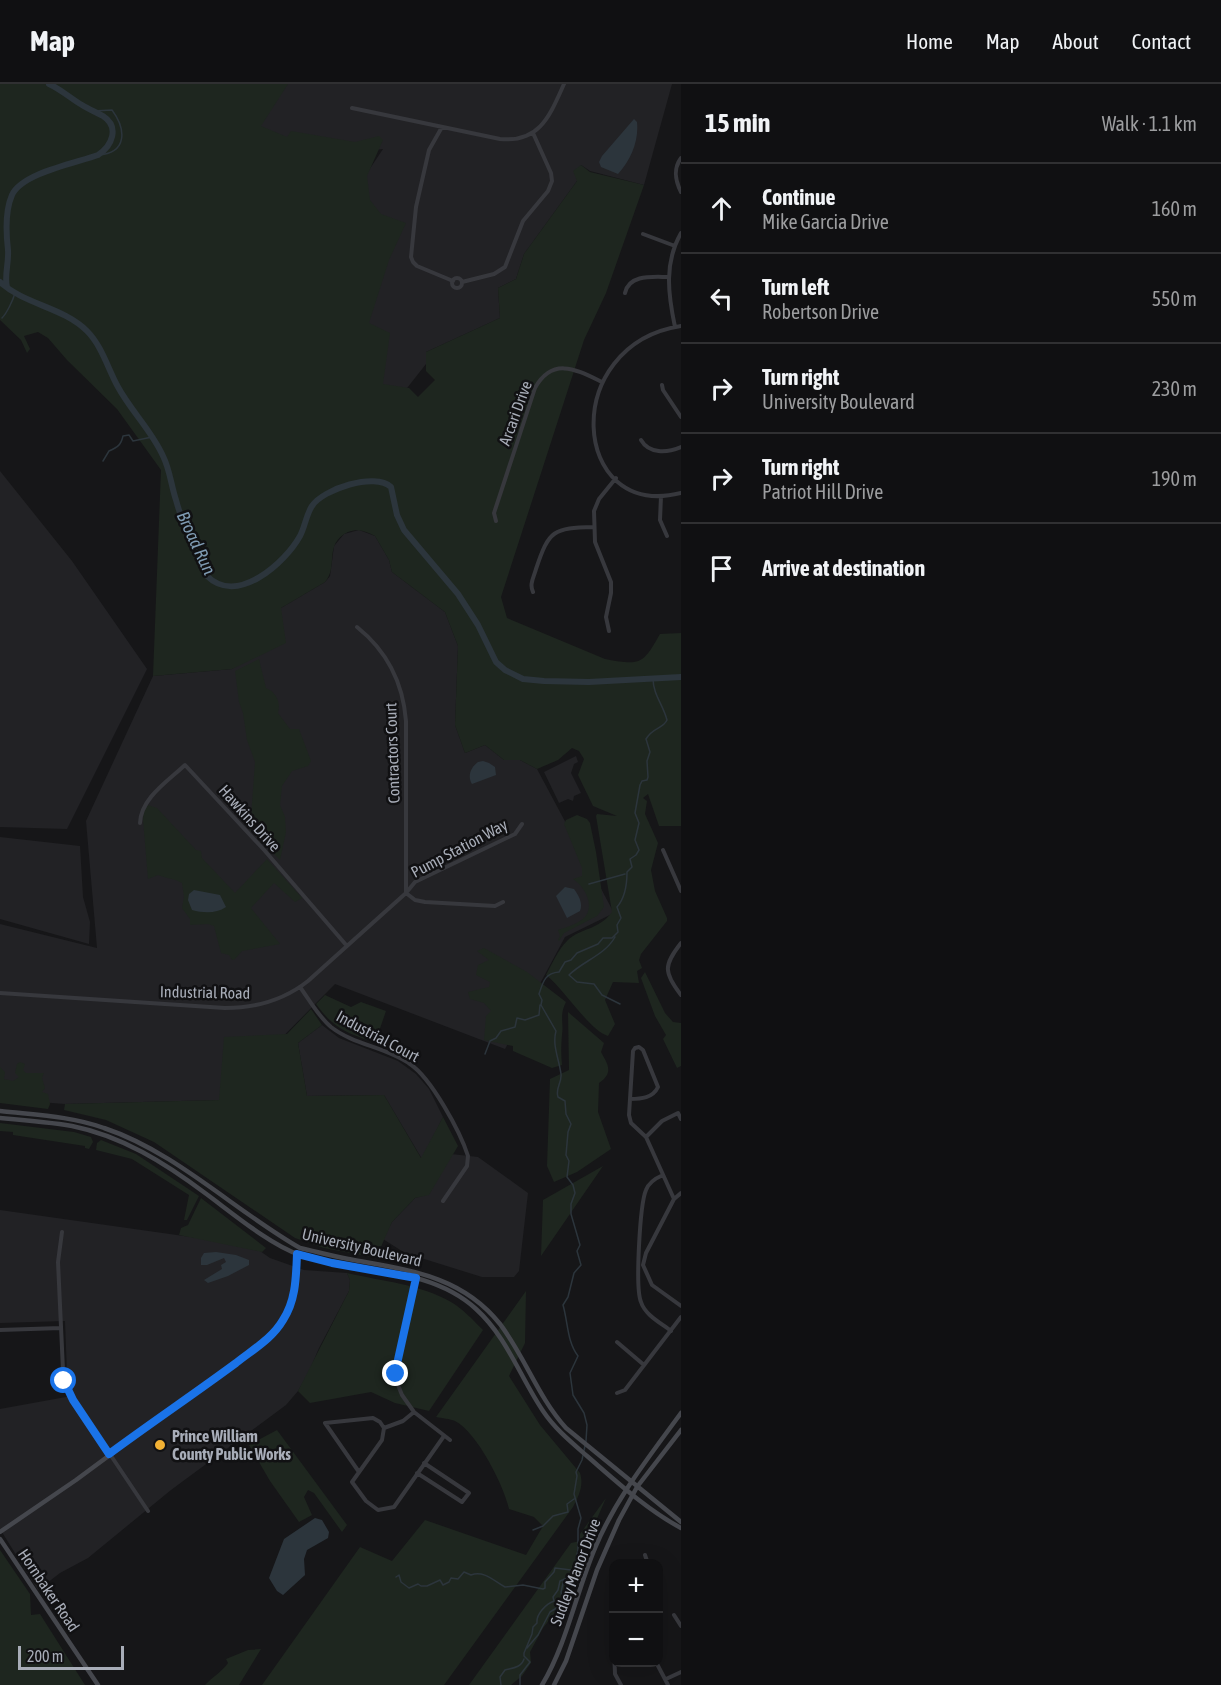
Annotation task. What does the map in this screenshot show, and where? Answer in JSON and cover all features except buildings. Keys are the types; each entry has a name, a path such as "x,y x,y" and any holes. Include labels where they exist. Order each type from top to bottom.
{"main road":[{"name":"University Boulevard","path":"0,1111 70,1119 121,1134 161,1155 300,1248 418,1272 461,1290 482,1305 510,1339 551,1411 580,1441 681,1522"},
{"name":"University Boulevard","path":"0,1118 72,1126 121,1141 152,1157 245,1222 297,1254 332,1263 416,1278 441,1286 465,1300 486,1319 503,1341 543,1412 562,1435 632,1495 681,1528"},
{"path":"0,1532 206,1385 278,1329 288,1311 296,1285 297,1254 300,1248"},
{"name":"Sudley Manor Drive","path":"542,1685 559,1650 595,1548 625,1489 681,1413"},
{"name":"Sudley Manor Drive","path":"554,1685 566,1661 602,1558 619,1520 637,1487 681,1430"},
{"name":"Hornbaker Road","path":"0,1539 98,1685"}],"street":[{"path":"352,108 505,139 520,138 533,133 550,114 564,84"},
{"path":"442,127 429,150 416,207 411,257 417,266 453,281"},
{"path":"462,282 494,274 505,267 523,221 549,191 552,181 551,173 533,133"},
{"path":"681,158 676,166 675,176 681,192"},
{"path":"675,327 668,277 675,246 681,232"},
{"path":"643,234 675,246"},
{"path":"625,293 629,283 636,280 668,277"},
{"path":"453,281 458,278 462,282"},
{"path":"453,281 456,288 461,287 462,282"},
{"path":"681,326 653,334 631,348 612,367 602,382 593,412 594,441 601,459 616,478 632,489 661,496 681,493"},
{"name":"Arcari Drive","path":"496,521 494,513 539,381 553,370 570,368 602,382"},
{"path":"662,386 681,417"},
{"path":"640,440 646,447 655,451 670,451 681,447"},
{"path":"609,631 606,617 611,592 610,582 597,549 594,527 596,504 616,478"},
{"path":"661,496 660,520 667,536"},
{"path":"533,592 531,585 543,549 551,536 569,527 594,527"},
{"name":"Contractors Court","path":"357,627 372,640 387,660 396,677 404,703 406,721 406,894"},
{"name":"Hawkins Drive","path":"140,823 142,808 146,802 185,765 265,851 347,946"},
{"name":"Pump Station Way","path":"406,894 417,880 515,834 522,824"},
{"path":"663,850 681,891"},
{"path":"406,894 415,900 425,902 495,906 503,902"},
{"name":"Industrial Road","path":"0,993 236,1008 274,1001 300,987 406,894"},
{"path":"681,943 669,958 667,965 681,995"},
{"name":"Industrial Court","path":"300,987 330,1026 344,1035 402,1058 419,1070 428,1080 468,1156 467,1166 443,1201"},
{"path":"630,1099 650,1096 657,1091 658,1087 643,1050 639,1047 633,1051 630,1099 629,1115 632,1123 646,1137 674,1199"},
{"path":"646,1137 664,1119 678,1113 681,1119"},
{"path":"663,1175 650,1184 644,1196 638,1258 638,1291 640,1302 647,1312 671,1331"},
{"path":"681,1193 674,1199 646,1253 643,1265 652,1285 681,1306"},
{"path":"62,1232 58,1262 63,1370 67,1389 148,1511"},
{"path":"418,1272 396,1374 402,1395 414,1412 450,1440"},
{"path":"616,1393 625,1390 681,1317"},
{"path":"0,1330 62,1328"},
{"path":"617,1342 644,1365"},
{"path":"384,1428 404,1420 414,1412"},
{"path":"359,1472 325,1423 373,1418 384,1428 382,1440 352,1482 368,1504 382,1510 394,1507 444,1436"},
{"path":"417,1473 462,1502 469,1493 424,1463"},
{"path":"645,1555 646,1559"},
{"path":"674,1616 681,1626"},
{"path":"615,1667 615,1674 621,1685"},
{"path":"659,1667 668,1685"},
{"path":"665,1679 681,1672"}],"shaded area":[{"path":"0,84 288,84 261,126 287,137 291,131 355,142 379,136 383,140 367,176 370,200 381,214 406,223 389,260 369,323 390,333 383,384 409,388 418,397 435,380 426,371 426,352 500,318 498,288 516,279 524,254 577,181 573,171 581,165 590,172 644,185 606,293 584,340 501,597 507,618 605,659 626,662 640,660 649,652 660,634 681,633 681,826 659,826 648,794 643,798 647,801 645,814 658,843 651,870 655,891 667,921 641,954 639,960 642,968 637,971 639,983 613,982 605,1000 615,1024 608,1036 593,1026 546,975 567,941 578,933 601,923 612,912 596,816 597,814 617,816 593,806 578,775 584,759 579,751 572,748 558,760 537,769 520,760 504,760 485,745 465,753 455,725 458,646 445,612 392,572 389,560 375,536 365,531 355,530 340,537 333,549 331,569 325,582 281,608 286,643 232,669 153,676 161,470 117,409 48,338 38,332 24,336 30,349 27,353 21,340 0,320"},
{"path":"282,84 672,84 644,185 590,171 581,165 577,181 524,254 516,279 498,288 500,318 426,352 426,364 400,397 368,393 355,329 363,179 383,149 355,152 248,133"},
{"path":"634,119 637,122 637,136 627,163 618,174 601,167 599,162 602,156"},
{"path":"0,471 72,561 147,669 67,829 0,827"},
{"path":"359,530 375,536 389,560 392,572 445,612 458,646 455,725 465,753 485,745 504,760 520,760 537,769 614,913 565,937 505,1049 335,984 220,1100 65,1104 0,1099 0,924 97,948 86,821 153,676 232,669 281,608 325,582 330,576 334,546 344,534"},
{"path":"259,659 266,688 273,692 278,701 278,713 290,729 299,729 311,761 308,766 292,771 282,786 280,805 285,817 286,832 280,860 250,830 255,762 247,740 235,671"},
{"path":"576,756 578,762 574,764 571,773 581,793 574,796 573,801 568,799 559,803 544,772"},
{"path":"483,761 495,767 496,775 472,784 470,775 473,766"},
{"path":"148,805 157,808 196,850 201,851 202,858 235,893 267,859 302,898 295,902 274,883 251,908 280,944 242,951 232,960 229,955 221,953 214,926 190,925 190,919 182,908 184,897 182,883 158,875 148,879 143,819 144,810"},
{"path":"577,815 587,819 590,823 604,907 597,916 564,933 559,941 558,930 585,917 589,907 587,896 573,879 582,876 582,868 564,824 566,820"},
{"path":"0,837 80,846 83,897 90,922 89,944 0,919"},
{"path":"565,887 574,889 581,905 580,911 567,918 556,896"},
{"path":"194,890 220,895 226,907 209,912 192,910 188,900 189,894"},
{"path":"484,948 527,972 566,1002 562,1015 562,1065 552,1068 513,1051 513,1046 484,1040 486,1016 491,1011 484,1003 470,999 468,992 489,987 490,982 476,975 478,965 489,960 477,951"},
{"path":"645,972 665,1013 673,1022 681,1023 681,1066 677,1068 663,1039 666,1035 655,1016 641,978"},
{"path":"325,995 351,1007 361,1002 386,1011 375,1043 349,1033 329,1020 316,1004"},
{"path":"311,1009 322,1025 298,1043 307,1096 384,1095 421,1158 443,1117 458,1146 429,1195 415,1198 392,1222 376,1258 324,1248 295,1238 154,1142 106,1120 64,1110 65,1104 219,1100 224,1037 287,1034"},
{"path":"568,1012 604,1043 601,1052 608,1072 599,1083 598,1112 611,1149 577,1172 554,1182 547,1166 550,1079 569,1070"},
{"path":"322,1025 339,1038 398,1061 416,1074 429,1089 443,1117 422,1159 384,1095 307,1096 298,1043"},
{"path":"20,1062 25,1064 23,1070 26,1073 44,1073 42,1078 45,1088 42,1092 48,1094 50,1104 48,1109 0,1103 0,1067 5,1072 4,1079 13,1081 19,1077 15,1073 17,1064"},
{"path":"0,1123 74,1132 91,1137 93,1142 89,1149 85,1146 13,1135 13,1132 0,1131"},
{"path":"101,1140 136,1154 199,1196 187,1220 184,1220 189,1195 132,1159 96,1150 97,1143"},
{"path":"451,1154 478,1157 528,1193 519,1271 514,1277 482,1277 405,1253 383,1239 392,1222 415,1198 429,1194"},
{"path":"603,1166 541,1256 543,1200"},
{"path":"201,1198 266,1248 262,1252 179,1235 181,1228 188,1225"},
{"path":"0,1210 205,1239 260,1251 270,1258 304,1270 347,1273 350,1280 349,1291 308,1374 286,1405 171,1490 88,1558 60,1573 38,1590 0,1529 0,1409 66,1397 73,1392 67,1373 65,1321 0,1323"},
{"path":"216,1252 249,1260 249,1265 208,1283 204,1280 222,1269 221,1265 226,1262 224,1258 201,1265 201,1258 204,1253"},
{"path":"347,1273 413,1287 439,1296 460,1308 483,1330 429,1411 395,1403 371,1392 310,1403 298,1391 349,1291 350,1280"},
{"path":"526,1291 525,1343 509,1376 540,1425 580,1473 581,1486 573,1507 444,1685 262,1685 360,1547 392,1561 425,1520 526,1555 543,1526 534,1517 509,1509 502,1487 472,1436 455,1421 436,1417"},
{"path":"277,1430 347,1525 342,1532 314,1493 308,1490 304,1497 312,1515 299,1522 270,1481 249,1445"},
{"path":"606,1498 568,1585 558,1616 550,1619 543,1628 530,1652 531,1663 522,1676 511,1685 469,1685 571,1543 580,1541 580,1534"},
{"path":"315,1518 322,1520 329,1532 328,1538 307,1550 304,1559 305,1575 283,1595 277,1591 269,1578 284,1539"},
{"path":"0,1550 30,1594 31,1615 40,1614 85,1685 0,1685"},
{"path":"261,1649 239,1685 205,1685 226,1666 228,1663 226,1659 248,1650"}],"waterway":[{"path":"7,287 7,222 12,195 18,187 38,175 98,155 107,147 112,136 113,131 108,120 49,84"},
{"path":"93,111 112,110 122,132 122,139 115,150 98,155"},
{"name":"Broad Run","path":"0,282 21,296 67,316 92,337 123,396 158,447 194,548 207,576 219,584 232,586 246,584 272,568 293,547 312,506 327,494 350,484 373,481 383,483 391,487 397,515 404,530 458,594 478,625 496,662 505,670 523,679 544,681 589,682 681,677"},
{"path":"2,318 15,293"},
{"path":"103,461 109,451 120,444 123,436 129,435 133,441 152,437"},
{"path":"520,1685 520,1675 530,1662 524,1653 538,1616 548,1604 554,1601 553,1597 560,1581 570,1577 574,1569 581,1518 574,1494 576,1472 582,1460 587,1425 584,1413 573,1395 570,1373 578,1356 570,1338 563,1305 568,1297 574,1273 581,1265 577,1251 580,1245 571,1214 571,1204 575,1193 567,1177 569,1161 566,1155 571,1124 566,1114 565,1101 557,1094 561,1074 555,1047 556,1031 541,1005 542,1000 539,994 545,979 559,972 565,962 571,960 577,953 598,944 603,938 612,938 618,932 617,925 621,918 617,907 625,891 627,872 632,867 630,859 639,850 635,840 639,823 635,813 640,785 648,777 647,761 650,752 646,739 667,720 653,678"},
{"path":"589,884 625,874"},
{"path":"615,937 606,949 569,975 577,982 594,984 602,995 620,1004"},
{"path":"485,1054 490,1041 496,1038 501,1031 515,1027 517,1018 525,1020 539,1015 540,1005"},
{"path":"533,1530 543,1526 553,1516 568,1512 567,1504 574,1499"},
{"path":"396,1577 399,1575 401,1582 409,1588 418,1584 427,1586 440,1580 443,1585 451,1578 458,1579 464,1572 471,1575 485,1575 505,1587 523,1585 543,1589 555,1568 571,1570"},
{"path":"527,1648 538,1635 550,1612 563,1604 561,1592 564,1579"},
{"path":"501,1685 500,1677 505,1670 519,1666 524,1659"}],"place":[{"name":"Prince William County Public Works","path":"160,1445"}],"route":[{"path":"64,1381 73,1400 109,1454 206,1385 278,1329 288,1311 296,1285 297,1254 332,1263 416,1278 396,1374"}]}
